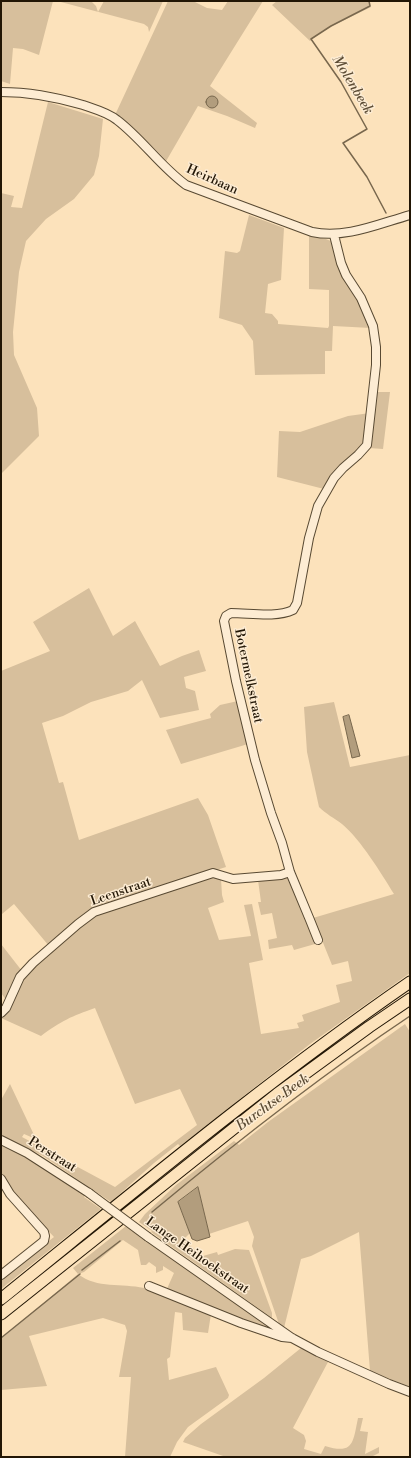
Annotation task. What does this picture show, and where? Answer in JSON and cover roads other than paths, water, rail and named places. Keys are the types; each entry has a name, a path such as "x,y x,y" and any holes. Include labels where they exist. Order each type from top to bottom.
{"highway":[{"path":"1,1299 269,1085 410,982"},
{"path":"1,1314 277,1094 410,999"}],"street":[{"name":"Heirbaan","path":"1,92 35,94 56,98 106,114 116,119 130,131 173,175 186,185 312,232 334,235 352,232 410,215"},
{"name":"Botermelkstraat","path":"318,940 290,872 255,760 236,681 224,621 226,616 231,613 285,614 293,610 296,603 309,538 318,506 334,478 367,445 376,365 375,335 368,313 341,264 334,235"},
{"name":"Leenstraat","path":"1,1013 6,1008 20,977 33,963 94,912 213,874 233,879 281,875 290,872"},
{"name":"Perstraat","path":"1,1140 27,1153 89,1193"},
{"path":"1,1179 10,1194 44,1232 45,1236 44,1241 1,1275"},
{"name":"Lange Heihoekstraat","path":"89,1193 148,1237 292,1338 326,1356 410,1392"},
{"name":"Lange Heihoekstraat","path":"149,1286 240,1323 282,1337 292,1338"}],"waterway":[{"name":"Molenbeek","path":"369,1 370,6 331,26 311,39 341,82 367,129 343,143 367,177 386,213"},
{"name":"Burchtse Beek","path":"152,1212 278,1111 343,1062 410,1016"},
{"name":"Burchtse Beek","path":"82,1270 120,1241"},
{"name":"Burchtse Beek","path":"1,1338 80,1274"}]}
